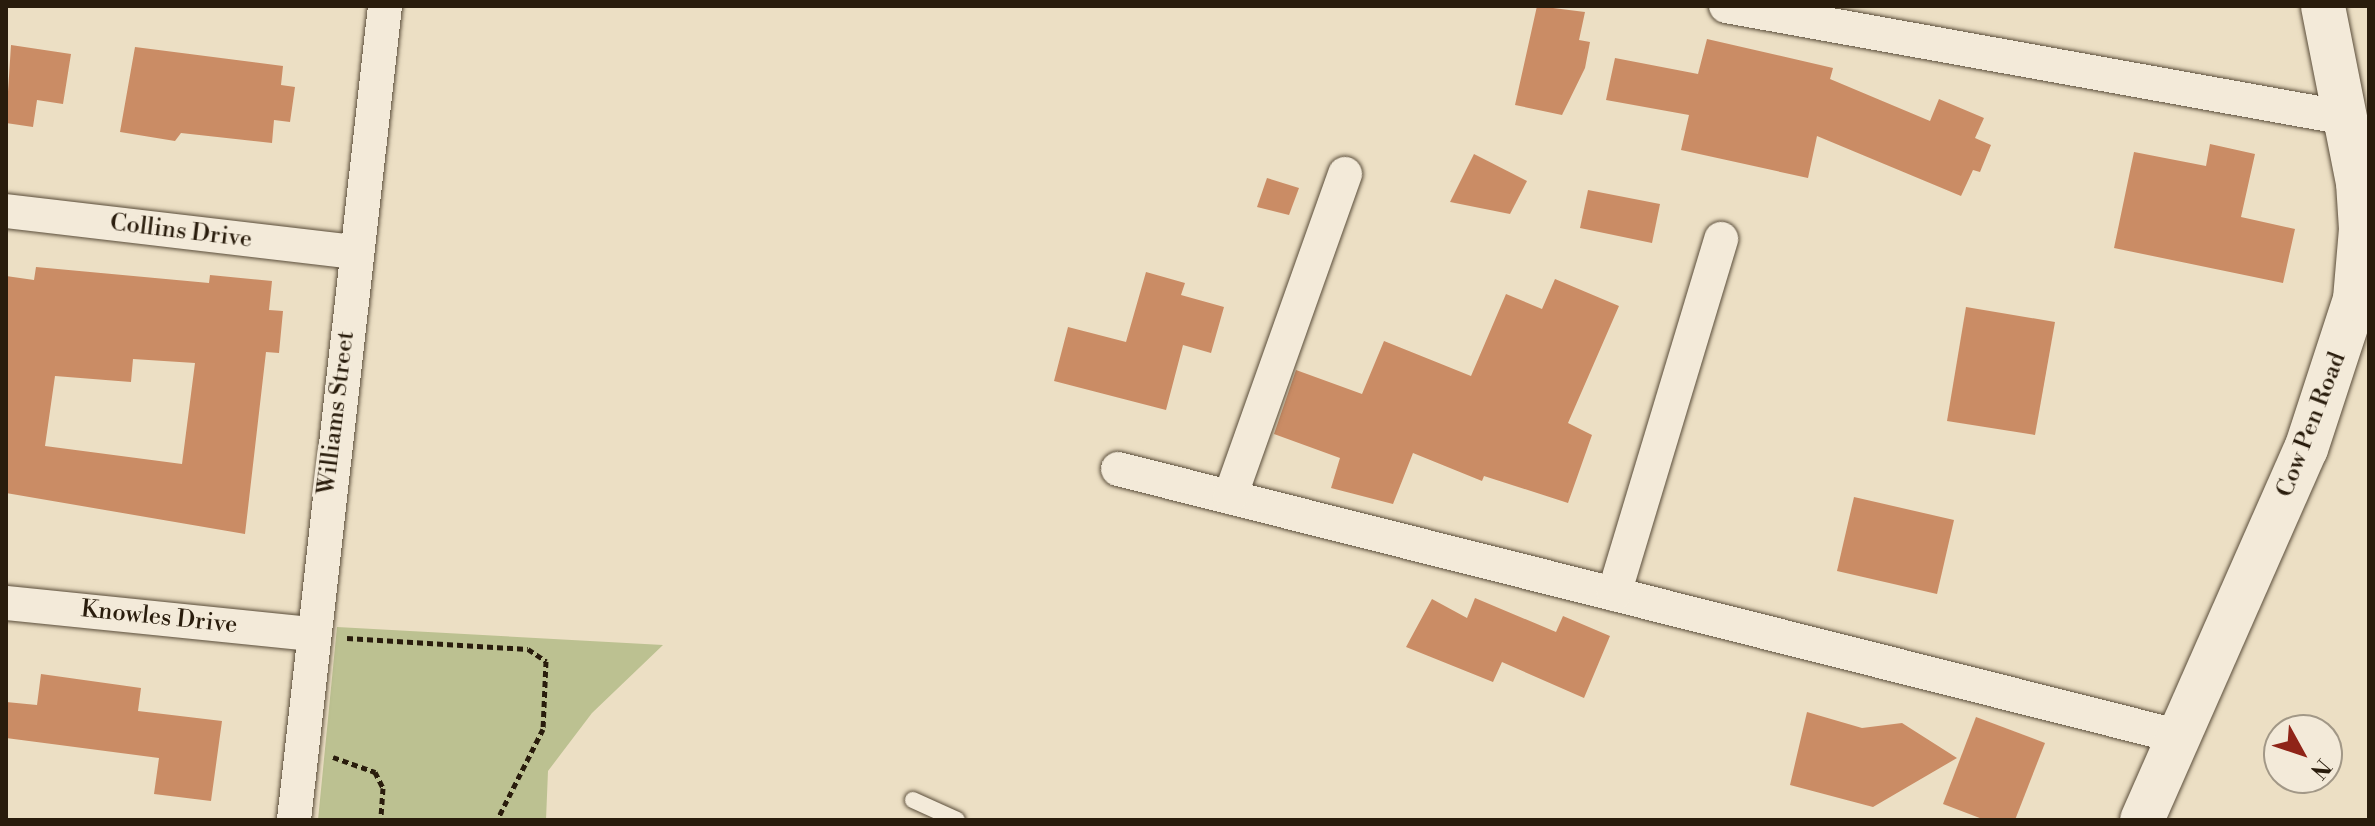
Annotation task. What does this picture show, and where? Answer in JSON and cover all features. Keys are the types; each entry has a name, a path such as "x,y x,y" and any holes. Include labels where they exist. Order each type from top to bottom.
{"main road":[{"name":"Cow Pen Road","path":"2142,820 2181,737 2327,396 2355,299 2364,204 2323,6"}],"street":[{"name":"Williams Street","path":"294,820 325,643 356,252 385,6"},
{"path":"1726,6 2346,118"},
{"path":"1230,497 1345,174"},
{"name":"Collins Drive","path":"6,211 356,252"},
{"path":"1614,594 1721,239"},
{"path":"1118,469 2181,737"},
{"name":"Knowles Drive","path":"6,603 325,643"}],"lane":[{"path":"913,800 957,820"}],"path":[{"path":"325,643 341,637 528,649 546,661 543,729 497,820"},
{"path":"326,744 330,756 375,772 383,788 381,820"}],"green space":[{"path":"337,627 663,645 592,713 548,771 546,820 318,820"}],"building":[{"path":"1537,6 1585,12 1579,40 1590,42 1585,68 1562,115 1515,105"},
{"path":"1707,39 1833,68 1830,79 1930,121 1939,99 1984,118 1975,138 1991,145 1980,172 1973,170 1961,196 1817,136 1808,178 1681,150 1689,115 1606,100 1615,58 1698,74"},
{"path":"11,45 71,54 63,104 37,100 33,127 6,123"},
{"path":"135,47 283,66 281,85 295,87 290,122 274,120 272,143 181,133 175,141 120,132"},
{"path":"2210,144 2255,154 2241,217 2295,229 2283,283 2114,248 2134,152 2206,166"},
{"path":"1474,154 1527,181 1510,214 1450,202"},
{"path":"1267,178 1299,188 1289,215 1257,207"},
{"path":"1588,190 1660,204 1652,243 1580,228"},
{"path":"36,267 209,283 210,275 272,281 269,310 283,311 279,353 266,352 245,534 6,493 6,276 34,280","holes":["133,359 195,363 182,464 45,446 55,376 131,382"]},
{"path":"1146,272 1185,283 1181,295 1224,307 1211,353 1183,345 1166,410 1054,381 1068,327 1126,342"},
{"path":"1555,279 1619,306 1568,423 1592,435 1568,503 1484,476 1482,481 1413,453 1393,504 1331,488 1340,458 1274,434 1296,370 1362,394 1384,341 1471,376 1506,294 1542,309"},
{"path":"1966,307 2055,322 2035,435 1947,421"},
{"path":"1854,497 1954,520 1937,594 1837,571"},
{"path":"1475,598 1556,632 1563,616 1610,636 1584,698 1502,662 1493,682 1406,647 1432,599 1467,618"},
{"path":"41,674 141,688 138,711 222,721 211,801 154,794 159,758 6,738 6,702 37,705"},
{"path":"1807,712 1862,728 1902,723 1957,758 1873,807 1790,785"},
{"path":"1976,717 2045,743 2015,820 1985,820 1943,804"}]}
